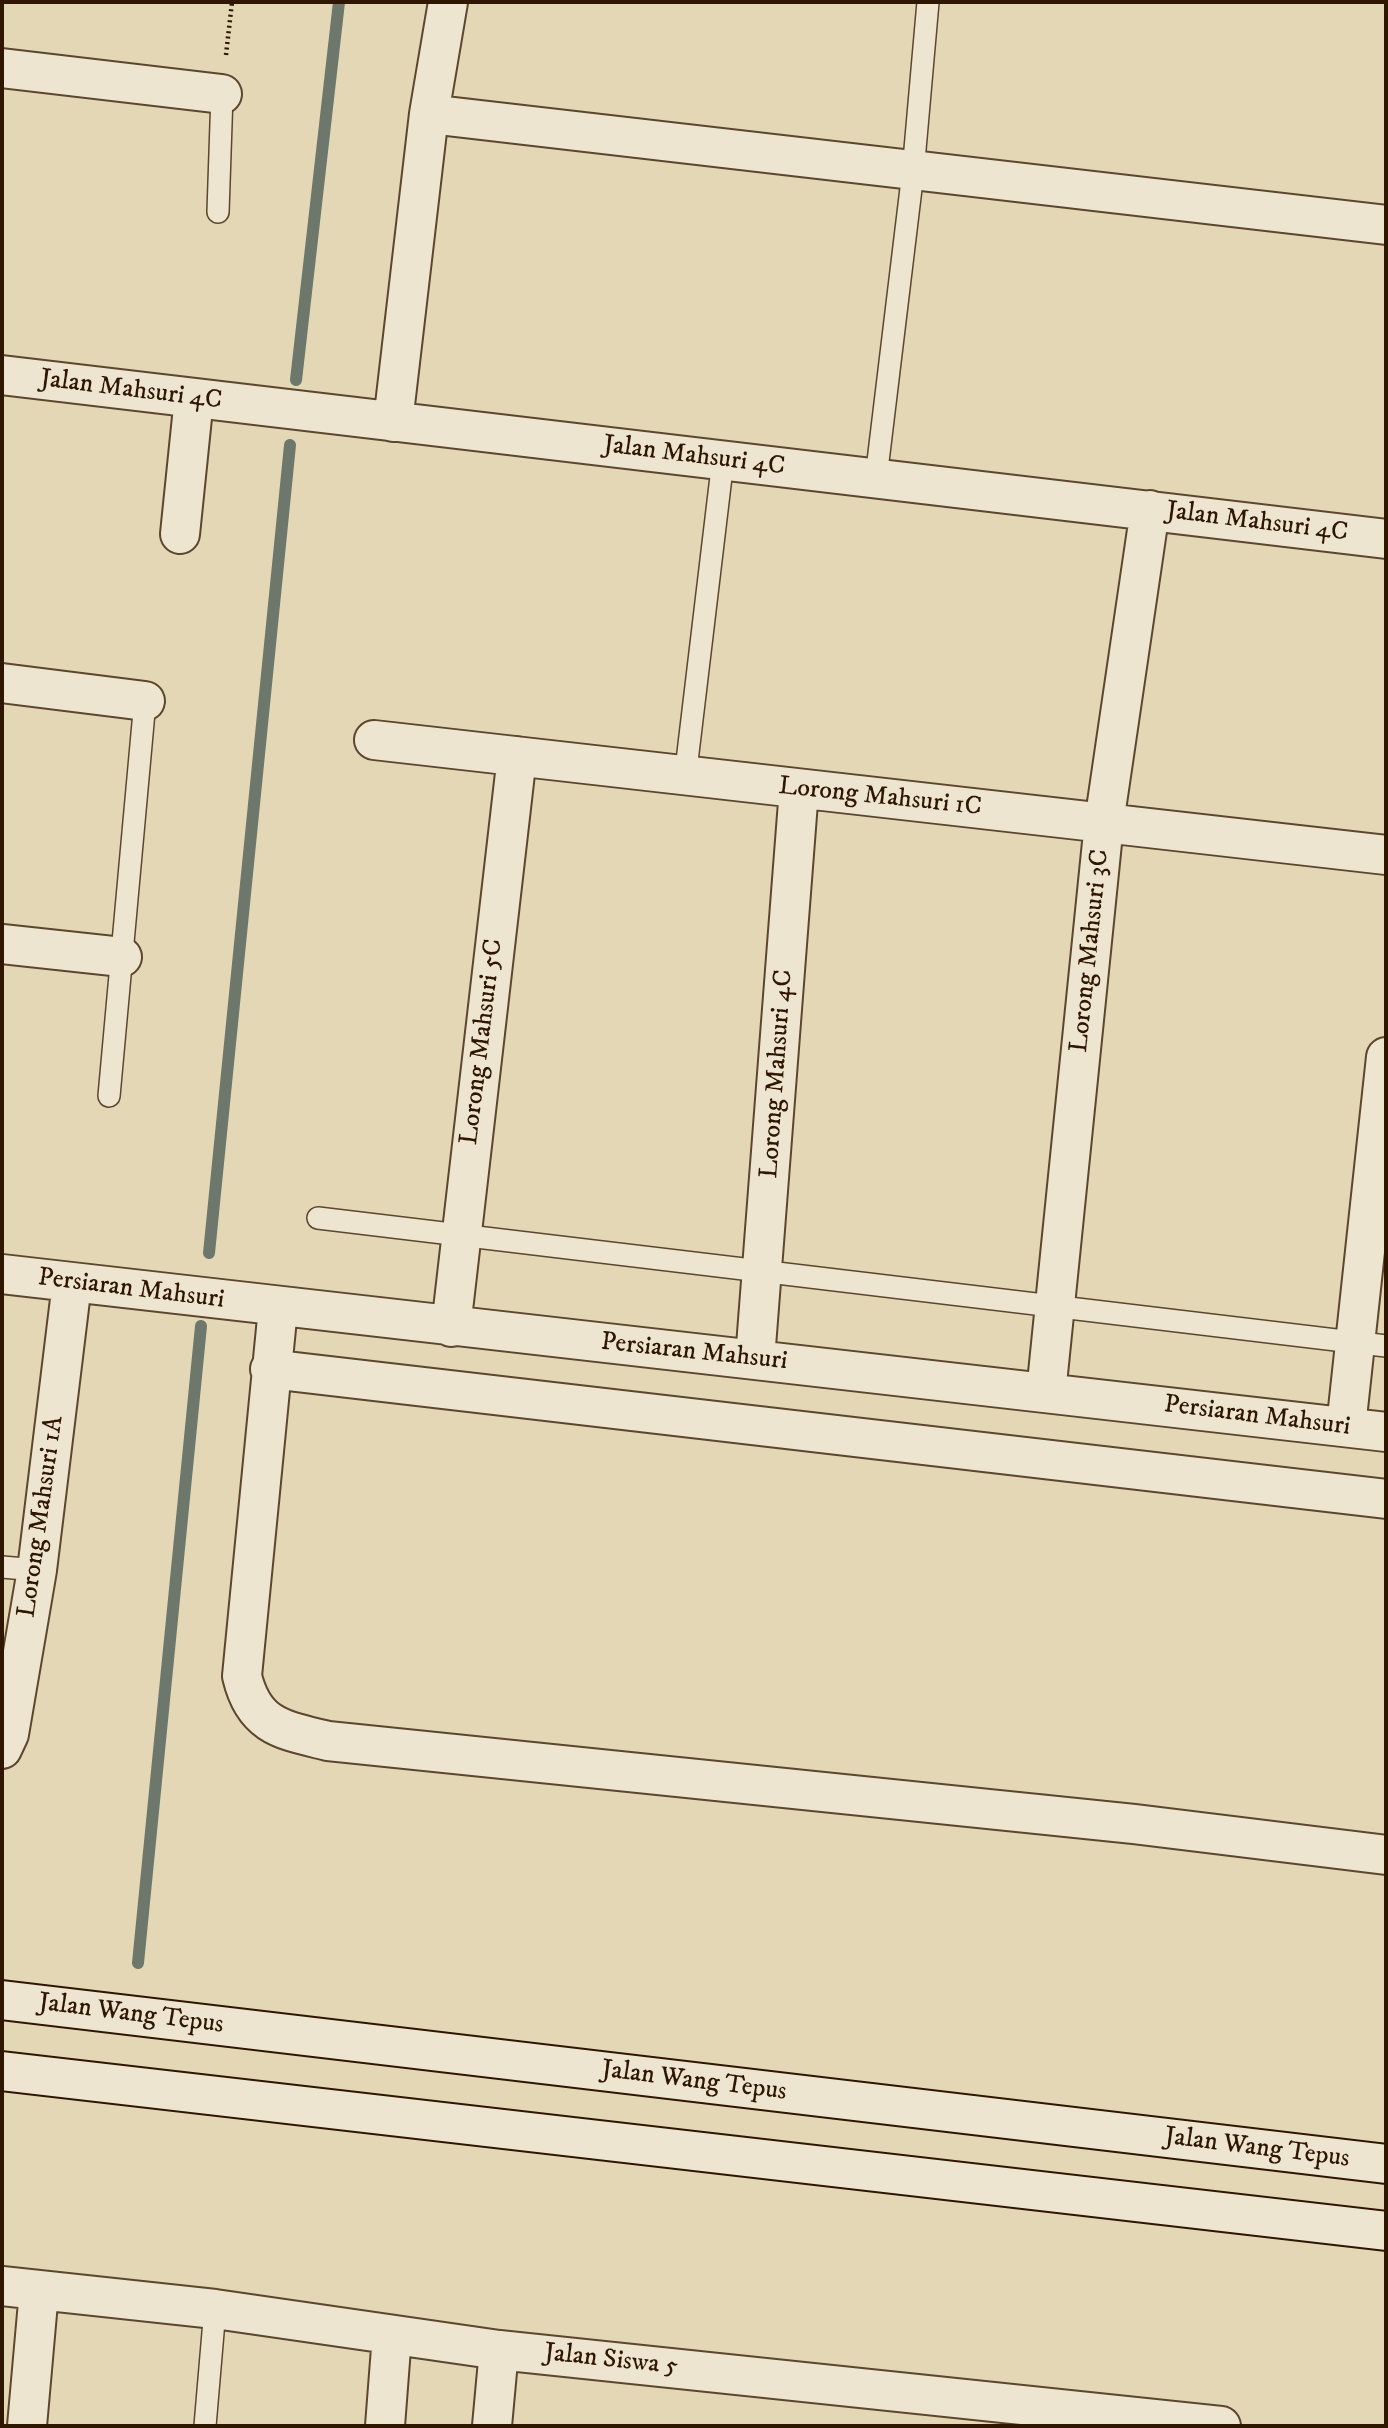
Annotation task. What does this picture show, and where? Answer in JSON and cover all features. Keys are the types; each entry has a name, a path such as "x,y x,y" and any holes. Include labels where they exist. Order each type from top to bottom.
{"street":[{"path":"393,422 429,114 448,2"},
{"path":"2,68 222,94"},
{"path":"429,114 1386,225"},
{"name":"Jalan Mahsuri 4C","path":"2,375 1386,538"},
{"path":"180,534 194,398"},
{"name":"Lorong Mahsuri 3C","path":"1046,1393 1104,823 1150,510"},
{"path":"2,683 145,701"},
{"name":"Lorong Mahsuri 1C","path":"374,740 685,778 1386,855"},
{"name":"Lorong Mahsuri 5C","path":"451,1327 517,756"},
{"name":"Lorong Mahsuri 4C","path":"755,1359 799,789"},
{"path":"2,944 122,957"},
{"path":"1346,1427 1371,1344 1386,1057"},
{"name":"Persiaran Mahsuri","path":"2,1274 278,1308 755,1359 1386,1432"},
{"name":"Lorong Mahsuri 1A","path":"2,1749 9,1734 19,1569 72,1283"},
{"path":"278,1308 242,1676 254,1710 269,1723 328,1741 1134,1824 1386,1855"},
{"path":"270,1369 1386,1499"},
{"name":"Jalan Wang Tepus","path":"2,2000 1386,2164"},
{"path":"2,2071 1386,2231"},
{"name":"Jalan Siswa 5","path":"2,2287 215,2309 947,2411 1221,2426"},
{"path":"27,2426 39,2291"},
{"path":"384,2426 392,2335"},
{"path":"492,2426 499,2350"}],"lane":[{"path":"876,478 913,172 928,2"},
{"path":"218,212 222,94"},
{"path":"685,778 723,460"},
{"path":"109,1096 145,701"},
{"path":"318,1218 1371,1344"},
{"path":"205,2426 215,2309"}],"path":[{"path":"222,94 232,2"}],"waterway":[{"path":"296,380 339,2"},
{"path":"209,1253 290,445"},
{"path":"138,1963 201,1326"}]}
